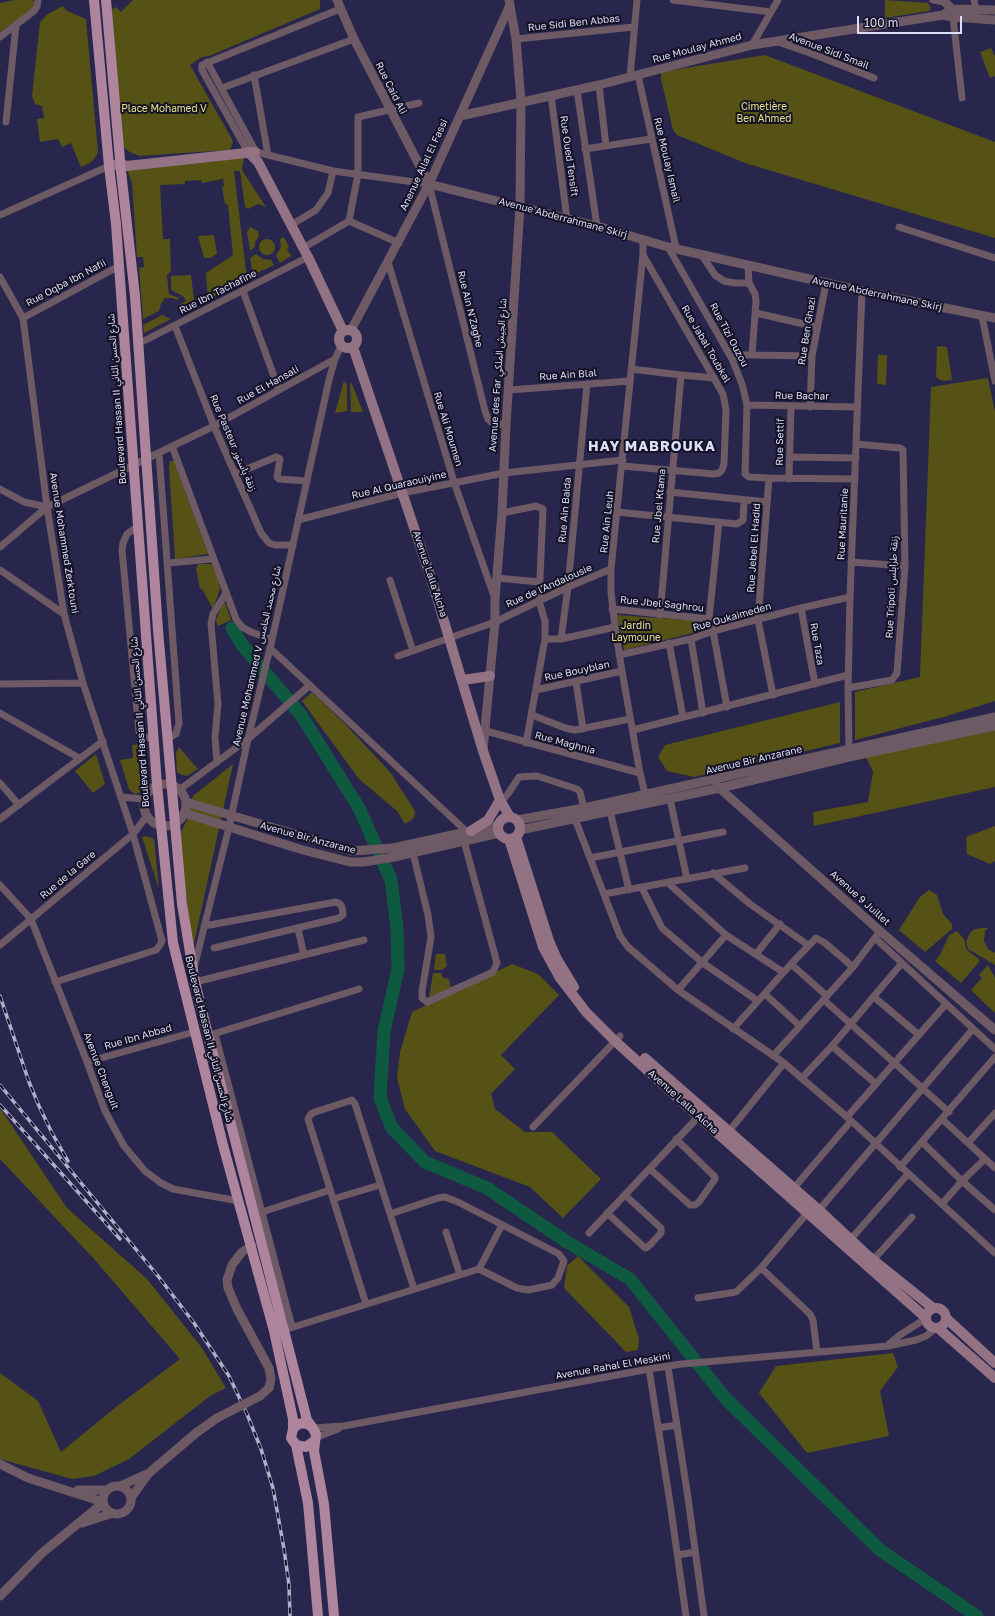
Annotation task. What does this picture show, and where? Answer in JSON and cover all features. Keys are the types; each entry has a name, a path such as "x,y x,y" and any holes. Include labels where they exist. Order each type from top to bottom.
{"main road":[{"path":"96,0 105,0"},
{"name":"Boulevard Hassan II شارع الحسن الثاني","path":"96,0 109,169 120,266 157,786 173,943 194,1032 279,1352 294,1419 293,1430"},
{"name":"Boulevard Hassan II شارع الحسن الثاني","path":"105,0 133,272 167,740 175,788 174,824 182,904 195,982 211,1034 288,1328 307,1420 312,1427"},
{"path":"254,155 347,331 357,336 356,344 353,347 345,348 341,346 339,338 347,331"},
{"name":"Avenue Abderrahmane Skirj","path":"109,169 254,155"},
{"name":"Avenue Lalla Aicha","path":"353,347 431,578 463,680 483,751 548,941 557,959 583,999 618,1038 701,1114 819,1210 873,1260 933,1308 942,1310 946,1318 995,1363"},
{"path":"463,680 490,676"},
{"path":"467,835 488,820 500,802"},
{"name":"Avenue Lalla Aicha","path":"726,1135 925,1318 929,1326 937,1328 995,1378"},
{"path":"925,1318 928,1311 933,1308"},
{"path":"937,1328 943,1324 946,1318"},
{"path":"318,1616 314,1550 308,1503 296,1445 292,1438 293,1430 296,1425 302,1423 312,1427 316,1434 314,1451 324,1504 334,1616"},
{"path":"296,1445 306,1447 315,1440"}],"street":[{"path":"0,37 34,11 37,7 38,0"},
{"name":"Rue Caid Ali","path":"337,0 340,10 354,39 429,184"},
{"name":"Rue Moulay Ismail","path":"637,0 634,27 634,76 652,139 672,247"},
{"path":"673,0 771,12"},
{"path":"752,46 778,0"},
{"path":"933,0 949,7 995,20"},
{"path":"974,0 976,10"},
{"name":"Avenue des Far شارع الجيش الملكي","path":"483,751 495,622 495,599 502,513 520,206 521,102 516,39 510,3"},
{"name":"Anenue Allal El Fassi","path":"347,331 388,262 429,184 510,3"},
{"path":"949,7 976,10 995,10"},
{"path":"949,7 962,98"},
{"name":"Rue Moulay Ahmed","path":"460,116 599,85 752,46 943,15 949,7"},
{"path":"254,155 202,68 202,65 340,10"},
{"path":"6,122 16,25"},
{"name":"Rue Sidi Ben Abbas","path":"516,39 634,27"},
{"path":"222,88 354,39"},
{"name":"Avenue Sidi Smail","path":"777,42 874,78"},
{"path":"208,62 254,155"},
{"path":"254,76 268,155"},
{"path":"599,85 606,146"},
{"path":"577,90 597,226"},
{"name":"Rue Oued Tensift","path":"551,95 567,219"},
{"path":"399,242 348,222 358,174 358,117 420,102"},
{"path":"585,149 652,139"},
{"name":"Avenue Abderrahmane Skirj","path":"254,155 268,155 333,171 429,184 520,206 701,254 862,291 991,316"},
{"path":"0,215 96,172 109,169"},
{"path":"291,225 316,210 328,193 333,171"},
{"name":"Rue Ain N'Zaghe","path":"429,184 485,411 488,419 492,423 506,425"},
{"name":"Rue Ibn Tachafine","path":"138,344 243,290 305,252 348,222"},
{"path":"899,227 995,258"},
{"name":"Rue Ain Leuh","path":"643,239 643,254 623,463 611,569 612,609 619,655 640,773 647,799"},
{"name":"Rue Tizi Ouzou","path":"672,247 732,358 742,384 747,405 745,474 749,476 789,479 855,479"},
{"name":"Rue Jabal Toubkal","path":"623,463 714,474 719,473 722,470 724,457 726,410 723,394 643,254"},
{"path":"701,254 715,275 724,281 749,283"},
{"name":"Rue Ali Moumen","path":"388,262 454,482 495,599"},
{"path":"748,265 749,283 755,294 756,312 752,354"},
{"name":"Rue Oqba Ibn Nafii","path":"23,318 120,266"},
{"name":"Avenue Mohammed Zerktouni","path":"0,277 23,318 47,507 64,614 83,683 133,834 161,937 160,945 156,950 55,982"},
{"name":"Rue Ben Ghazi","path":"810,407 812,356 826,283"},
{"path":"243,290 279,390"},
{"name":"Rue Mauritanie","path":"849,753 848,675 850,597 862,291"},
{"path":"756,312 817,327"},
{"path":"991,316 995,381"},
{"name":"Rue Pasteur زنقة باستور","path":"175,326 214,426 261,533 269,543 274,545 293,544"},
{"name":"Avenue Mohammed V شارع محمد الخامس","path":"193,972 229,827 230,815 272,640 328,380 341,346"},
{"path":"732,358 752,354 812,356"},
{"name":"Rue El Hansali","path":"0,547 47,507 214,426 335,359"},
{"path":"631,369 714,378"},
{"name":"Rue Jbel Ktama","path":"660,615 681,375"},
{"name":"Rue Ain Blal","path":"509,390 630,381"},
{"name":"Rue Ain Baida","path":"561,638 568,587 587,384"},
{"name":"Rue Bachar","path":"747,405 857,407"},
{"name":"Rue Settif","path":"789,479 791,407"},
{"name":"Rue Tripoli زنقة طرابلس","path":"848,688 892,680 897,671 905,566 903,450 900,448 856,444"},
{"path":"172,446 212,559 238,623 249,631 272,640"},
{"path":"159,453 168,563 178,729 174,736 167,740"},
{"path":"235,474 276,457 280,459 278,479 307,481"},
{"path":"790,457 856,458"},
{"name":"Rue Al Quaraouiyine","path":"298,520 402,493 504,473 579,465 623,463"},
{"name":"Rue Jebel El Hadid","path":"769,478 758,620 773,695"},
{"path":"0,489 24,502 47,507"},
{"path":"670,492 767,502"},
{"path":"618,512 668,518 739,523 744,516 744,500"},
{"path":"502,513 539,506 544,510 539,601 545,621 545,639 526,743"},
{"path":"718,522 709,619 713,631 727,707"},
{"path":"138,526 127,534 122,550 139,732 143,736 154,740"},
{"path":"168,563 212,559"},
{"path":"851,562 905,566"},
{"name":"Rue de l'Andalousie","path":"398,656 495,622 568,587 611,569"},
{"path":"0,570 64,614"},
{"path":"497,578 539,582"},
{"path":"390,580 413,651"},
{"path":"217,762 214,737 218,704 211,624 213,614 226,593"},
{"path":"156,594 170,595"},
{"name":"Rue Oukaimeden","path":"619,655 691,639 713,631 850,597"},
{"name":"Rue Taza","path":"801,608 815,684"},
{"name":"Rue Jbel Saghrou","path":"612,609 709,619"},
{"path":"545,639 561,638 615,627"},
{"path":"691,639 703,713"},
{"path":"669,643 683,717"},
{"path":"269,651 310,685 467,835 497,963 493,972 426,1002 422,998 422,991 430,946 430,931 428,915 413,853"},
{"name":"Rue Bouyblan","path":"536,690 622,671"},
{"path":"633,730 848,675"},
{"path":"576,682 583,729"},
{"path":"0,684 83,683"},
{"path":"175,788 217,762 248,739 310,685"},
{"path":"0,713 79,758"},
{"path":"532,715 565,728 575,730 630,719"},
{"name":"Avenue Bir Anzarane","path":"509,828 584,808 647,799 670,799 720,788 849,753 995,718"},
{"name":"Avenue Bir Anzarane","path":"184,813 350,862 373,861 393,853 450,836 467,835 575,819 610,811 712,781 849,753 995,726"},
{"name":"Rue Maghnia","path":"486,731 640,773"},
{"path":"0,819 103,741"},
{"path":"500,802 508,794 519,777 536,776 577,789 580,792 584,808"},
{"name":"Avenue 9 Juillet","path":"712,781 877,935 995,1030"},
{"path":"0,783 19,805"},
{"path":"157,786 175,788 184,796 186,802 184,813 180,820 168,826 161,826 153,823 146,817 143,808 144,799 151,789 157,786"},
{"path":"121,797 144,799"},
{"path":"670,799 687,879"},
{"name":"Avenue Bir Anzarane","path":"186,802 345,850 413,853 467,835"},
{"path":"610,811 629,890"},
{"name":"Rue de la Gare","path":"0,945 133,834 146,817"},
{"path":"575,819 620,936 625,944 643,962 678,990 784,1063 802,1078 995,1253"},
{"path":"450,836 455,822"},
{"path":"590,858 723,832"},
{"path":"604,894 745,868"},
{"path":"713,873 750,904 808,945"},
{"path":"668,883 726,935 783,972"},
{"name":"Avenue Chenguit","path":"0,885 31,919 105,1110 124,1146 145,1171 161,1184 173,1189 239,1201"},
{"path":"642,888 662,928 703,963 758,1001"},
{"path":"204,926 336,902 341,906 343,912 341,917 298,929 214,948"},
{"path":"756,954 780,924"},
{"path":"298,929 304,955"},
{"path":"678,990 726,935"},
{"path":"774,1056 852,967 877,935 902,963 995,1049"},
{"path":"733,1029 783,972 816,938 852,967"},
{"path":"195,982 364,940"},
{"path":"802,1078 832,1046 902,963"},
{"path":"791,964 850,1024 949,1112"},
{"path":"359,989 211,1034 262,1212 288,1328 479,1269 523,1290 549,1286 558,1278 564,1263 562,1257 458,1202 445,1198 435,1198 390,1214"},
{"path":"765,994 800,1026"},
{"path":"874,997 919,1035"},
{"path":"793,1189 876,1084 946,1004"},
{"path":"819,1210 973,1029"},
{"name":"Rue Ibn Abbad","path":"87,1062 194,1032"},
{"path":"533,1127 618,1038"},
{"path":"832,1046 876,1084"},
{"path":"900,1167 995,1057"},
{"path":"726,1135 784,1063"},
{"path":"366,1304 308,1119 311,1114 315,1112 350,1100 355,1104 414,1289"},
{"path":"589,1233 701,1114"},
{"path":"968,1142 994,1118"},
{"path":"942,1119 995,1168"},
{"path":"650,1169 690,1205 694,1206 699,1202 715,1180 714,1177 676,1139"},
{"path":"922,1142 962,1181 995,1210"},
{"path":"942,1204 962,1181 985,1159"},
{"path":"850,1240 908,1174"},
{"path":"333,1199 380,1185"},
{"path":"262,1212 330,1190"},
{"path":"608,1213 644,1247 646,1248 651,1244 661,1233 661,1228 624,1196"},
{"path":"698,1298 736,1292 761,1268 808,1212"},
{"path":"873,1260 912,1217"},
{"path":"479,1269 502,1225"},
{"path":"446,1232 460,1275"},
{"path":"75,1525 113,1513 122,1513 129,1507 131,1498 149,1473 196,1433 217,1418 260,1396 269,1388 271,1380 269,1368 237,1309 228,1288 227,1280 232,1266 242,1252 252,1246"},
{"path":"761,1268 810,1314 813,1320 816,1352"},
{"path":"888,1346 925,1318"},
{"name":"Avenue Rahal El Meskini","path":"312,1427 344,1426 682,1364 888,1346 916,1340 926,1336 937,1328"},
{"path":"668,1367 704,1616"},
{"path":"649,1369 686,1616"},
{"path":"658,1428 677,1425"},
{"name":"Avenue Rahal El Meskini","path":"315,1440 344,1426"},
{"path":"0,1464 28,1478 103,1502"},
{"path":"66,1489 93,1491 107,1490 149,1473"},
{"path":"120,1486 127,1490 131,1498"},
{"path":"107,1490 104,1495 103,1502 107,1509 113,1513"},
{"path":"0,1596 42,1553 103,1502"},
{"path":"678,1555 695,1552"}],"green space":[{"path":"15,0 33,0 36,7 0,32 0,3"},
{"name":"Place Mohamed V","path":"133,0 320,0 320,9 209,56 202,57 190,65 233,141 229,150 139,156 128,151 123,146 110,11 116,7 121,12"},
{"path":"885,0 928,3 931,8 929,11 885,18"},
{"path":"63,6 67,11 86,19 98,152 90,163 81,167 71,143 62,147 58,139 40,142 37,119 44,118 42,106 35,104 32,96 40,22 48,14"},
{"path":"991,48 995,57 995,76 990,78 980,52"},
{"name":"Cimetière Ben Ahmed","path":"765,55 995,142 995,238 745,163 677,135 673,130 661,79 661,72"},
{"path":"244,156 242,170 266,207 258,204 248,209 245,207 240,171 234,171 247,279 208,300 206,273 233,255 228,205 225,204 222,187 224,186 223,179 202,183 201,180 185,181 185,184 160,185 163,239 170,239 171,271 167,275 169,294 179,298 177,300 165,298 159,311 143,319 139,268 144,267 143,257 137,257 132,183 127,170"},
{"path":"250,227 258,231 259,236 255,242 255,247 250,251 247,232"},
{"path":"214,235 217,254 210,258 204,258 198,236"},
{"path":"284,237 289,247 287,249 291,256 280,263 276,256 281,247 280,239"},
{"path":"267,239 273,241 275,247 273,253 267,255 261,253 259,247 261,241"},
{"path":"256,254 263,259 271,260 274,265 253,275 250,258"},
{"path":"191,275 195,308 180,314 179,305 186,301 183,296 171,290 171,276"},
{"path":"162,315 171,319 144,333 143,325"},
{"path":"937,346 947,347 952,380 942,381 936,377"},
{"path":"878,355 887,355 886,385 877,384"},
{"path":"988,378 995,412 995,701 947,716 855,740 855,692 920,677 931,387"},
{"path":"344,381 347,385 347,411 335,413"},
{"path":"350,382 352,384 363,412 351,412"},
{"path":"170,461 174,461 208,554 175,559 169,467"},
{"path":"198,564 211,564 217,574 220,589 213,609 202,589 200,589 196,568"},
{"path":"224,599 231,620 218,626 216,620"},
{"name":"Jardin Laymoune","path":"617,615 700,621 706,623 706,627 705,630 624,650"},
{"path":"312,692 346,725 390,772 415,811 414,818 405,824 397,811 359,779 302,701"},
{"path":"840,702 840,743 694,777 667,771 658,757 665,745"},
{"path":"995,730 995,787 814,826 813,812 868,802 873,772 866,757"},
{"path":"141,744 146,785 139,793 134,794 129,789 120,760 133,758 132,745"},
{"path":"179,747 198,769 187,776 177,772 176,753"},
{"path":"96,754 105,784 93,793 75,771"},
{"path":"233,764 193,948 178,837 187,820 193,796"},
{"path":"995,826 995,861 990,864 967,854 966,837"},
{"path":"146,836 154,839 159,889 142,837"},
{"path":"929,890 937,895 943,914 952,924 952,929 925,952 899,930 920,897"},
{"path":"988,928 985,931 984,941 988,949 995,953 995,965 968,949 966,942 970,933 974,929"},
{"path":"957,931 964,939 968,951 979,959 979,962 961,983 935,961 940,955 949,935"},
{"path":"436,954 445,954 447,966 442,970 434,970"},
{"path":"512,964 538,974 559,995 501,1055 515,1069 491,1094 495,1109 525,1132 552,1132 601,1179 563,1218 530,1187 435,1151 405,1109 397,1078 400,1052 412,1012"},
{"path":"988,965 995,978 995,1013 971,990 982,978 979,975"},
{"path":"433,973 441,973 443,978 449,979 451,989 429,997"},
{"path":"0,1108 67,1208 147,1279 202,1348 226,1388 210,1396 129,1459 94,1476 72,1479 0,1459 0,1373 38,1401 61,1452 116,1407 180,1359 94,1259 0,1159"},
{"path":"578,1256 629,1307 639,1339 638,1350 626,1352 564,1288 567,1266"},
{"path":"893,1353 898,1367 880,1391 889,1436 807,1453 759,1393 776,1366"}],"waterway":[{"path":"232,628 243,646 301,715 359,808 391,880 397,928 398,969 384,1031 380,1098 392,1128 425,1162 487,1188 567,1242 630,1279 726,1399 880,1550 977,1616"}],"railway":[{"path":"0,996 29,1082 52,1133 68,1161"},
{"path":"0,1085 158,1276 194,1323 229,1376 247,1414 261,1449 273,1488 289,1585 290,1616"},
{"path":"0,1105 120,1239"}],"district":[{"name":"HAY MABROUKA","path":"652,447"}]}
